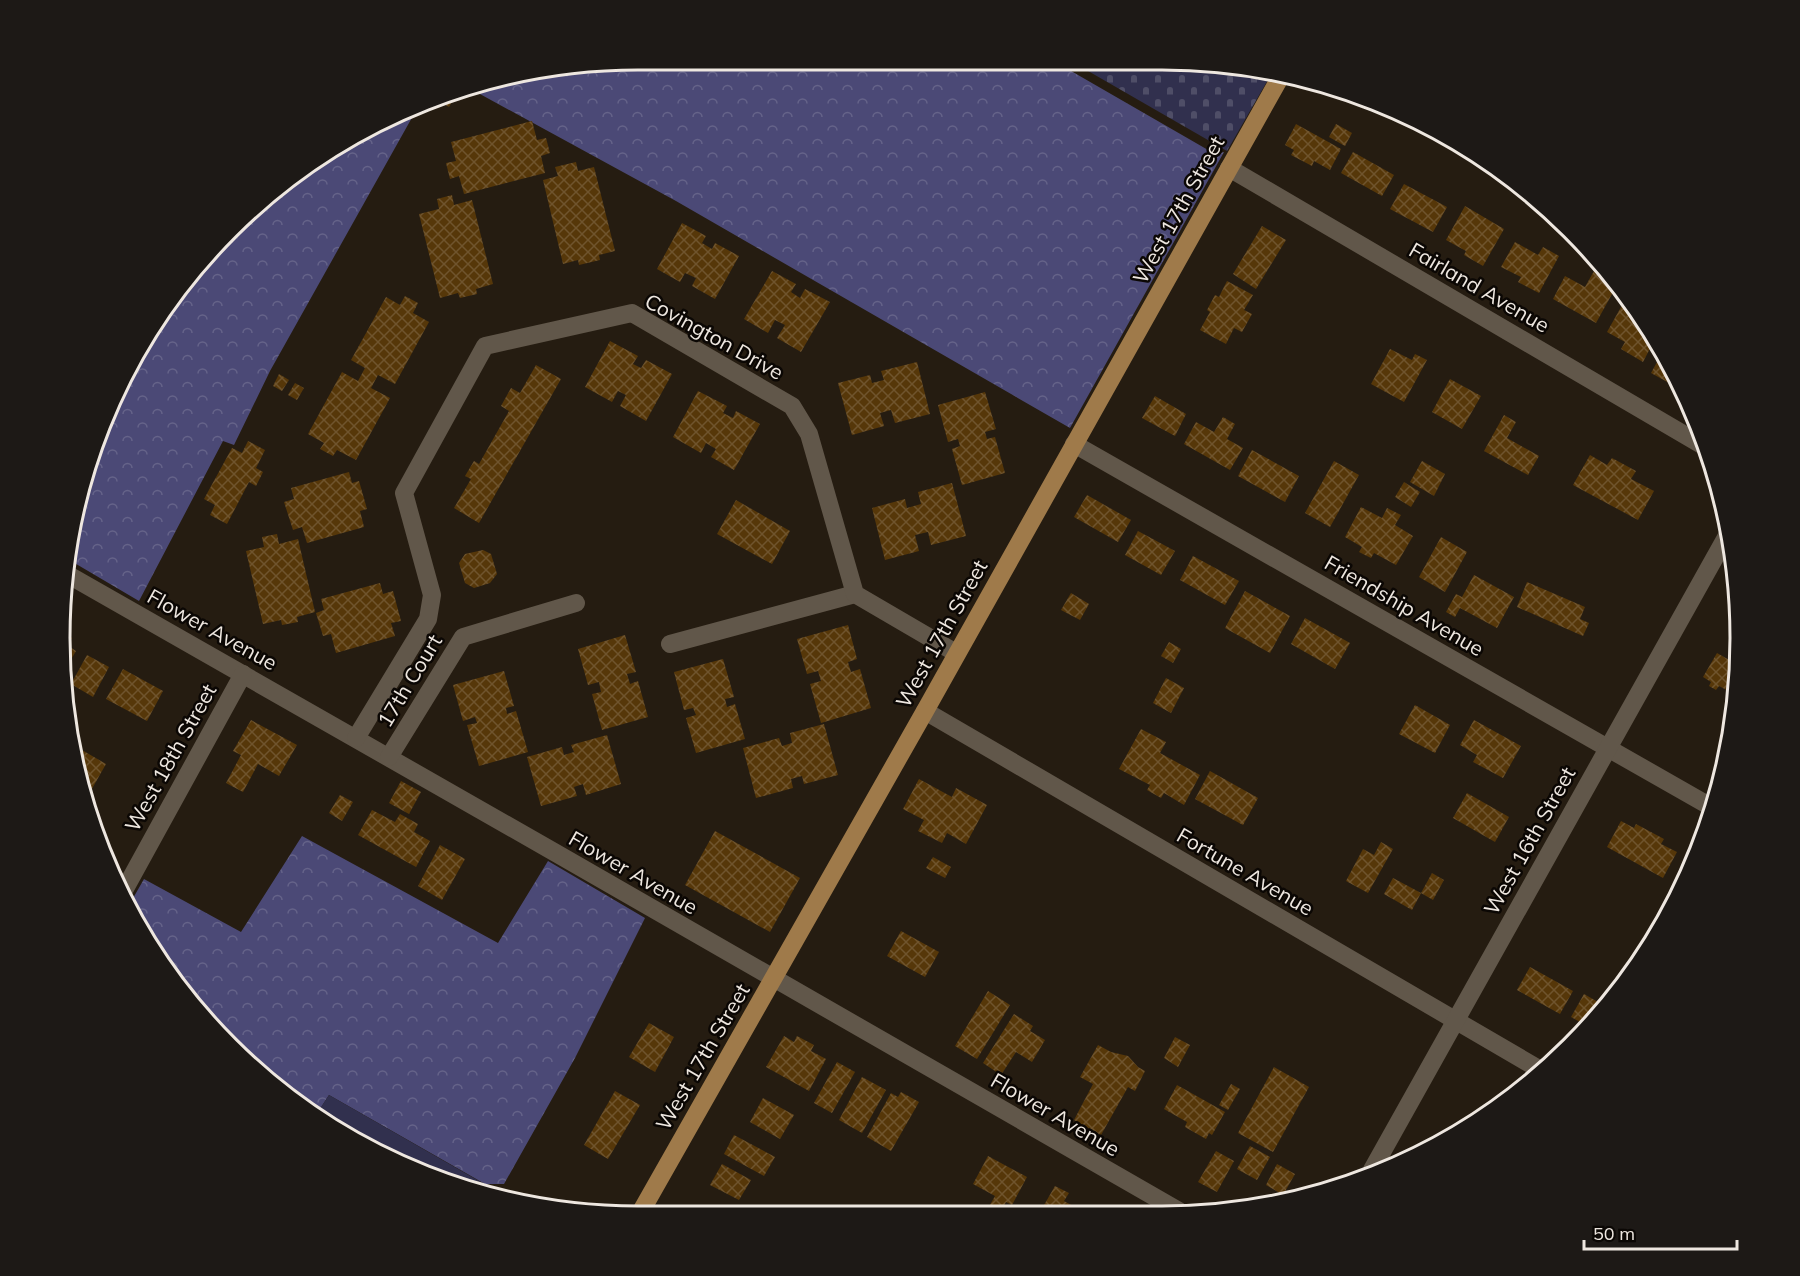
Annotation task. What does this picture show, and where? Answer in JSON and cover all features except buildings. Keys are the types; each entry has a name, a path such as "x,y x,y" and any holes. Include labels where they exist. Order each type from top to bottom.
{"main road":[{"name":"West 17th Street","path":"644,1206 1277,82"}],"street":[{"name":"Fairland Avenue","path":"1229,168 1693,440"},
{"name":"Covington Drive","path":"356,738 428,619 432,595 404,493 485,346 632,313 792,406 809,434 855,594"},
{"name":"Friendship Avenue","path":"1074,444 1704,803"},
{"name":"West 16th Street","path":"1376,1163 1722,545"},
{"name":"Flower Avenue","path":"74,578 389,757 772,980 1169,1206"},
{"path":"670,644 855,594 956,653"},
{"name":"17th Court","path":"389,757 463,637 576,603"},
{"name":"West 18th Street","path":"127,885 243,674"},
{"name":"Fortune Avenue","path":"925,711 1534,1066"}],"green space":[{"path":"638,70 1069,70 1215,154 1224,152 1070,428 676,201 479,94 527,81 564,75"},
{"path":"1086,70 1199,72 1268,80 1227,151"},
{"path":"412,118 270,371 234,445 223,441 139,601 75,563 81,527 101,456 129,387 147,354 166,323 211,264 264,211 323,166 387,129"},
{"path":"302,836 498,943 548,861 645,918 575,1058 504,1184 485,1184 329,1095 320,1108 293,1088 264,1065 211,1012 166,953 134,897 144,879 241,932"},
{"path":"329,1095 484,1184 421,1162 387,1147 320,1108"}]}
